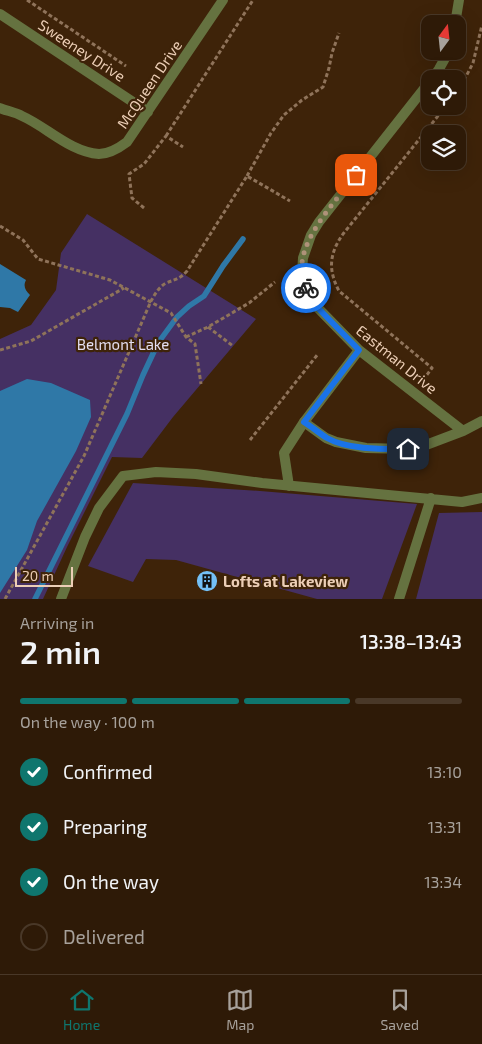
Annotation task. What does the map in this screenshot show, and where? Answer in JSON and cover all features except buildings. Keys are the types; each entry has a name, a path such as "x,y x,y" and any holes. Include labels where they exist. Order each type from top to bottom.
{"street":[{"name":"McQueen Drive","path":"0,108 22,116 82,150 99,154 113,152 127,142 223,0"},
{"path":"457,15 460,0"},
{"name":"Sweeney Drive","path":"0,14 148,112"},
{"name":"Eastman Drive","path":"421,93 319,222 311,235 303,258 302,272 307,290 316,306 359,350 463,431"},
{"path":"289,486 284,453 304,422 359,350"},
{"path":"304,422 326,438 336,442 366,448 408,449 426,445 463,431 482,421"},
{"path":"61,599 85,537 99,508 123,476 156,472 196,474 289,486 462,502 482,498"},
{"path":"399,599 432,498"}],"path":[{"path":"27,0 126,66"},
{"path":"144,208 132,198 129,174 144,164 166,136 253,0"},
{"path":"466,77 473,63 482,25"},
{"path":"5,599 84,456 151,301 158,290 165,284 182,276 187,271 247,176 271,133 284,115 302,100 323,87 339,33"},
{"path":"423,380 432,368 339,292 331,271 336,244 439,115"},
{"path":"166,136 183,147"},
{"path":"247,176 290,201"},
{"path":"0,226 23,240 38,259 110,280 171,313 186,337 195,344 201,384"},
{"path":"186,337 250,304 274,282"},
{"path":"0,350 31,341 124,287"},
{"path":"208,327 233,346"},
{"path":"250,440 318,354"}],"green space":[{"name":"Belmont Lake","path":"87,214 256,319 173,417 142,458 112,457 43,599 0,599 0,339 31,325 56,290 61,253"},
{"path":"133,483 417,504 382,599 317,599 176,560 146,559 133,582 88,566"},
{"path":"482,512 482,599 416,599 439,513"}],"water":[{"path":"0,264 26,280 25,288 30,295 18,312 10,308 0,307"},
{"path":"27,379 51,383 90,400 91,417 76,451 37,521 27,550 0,593 0,391"}],"waterway":[{"path":"35,599 127,414 158,343 177,317 204,296 243,239"}],"way so far":[{"path":"306,288 302,272 303,258 311,235 356,175"}],"place":[{"name":"Lofts at Lakeview","path":"207,581"}],"route":[{"path":"306,288 316,306 359,350 304,422 326,438 336,442 366,448 408,449"}]}
